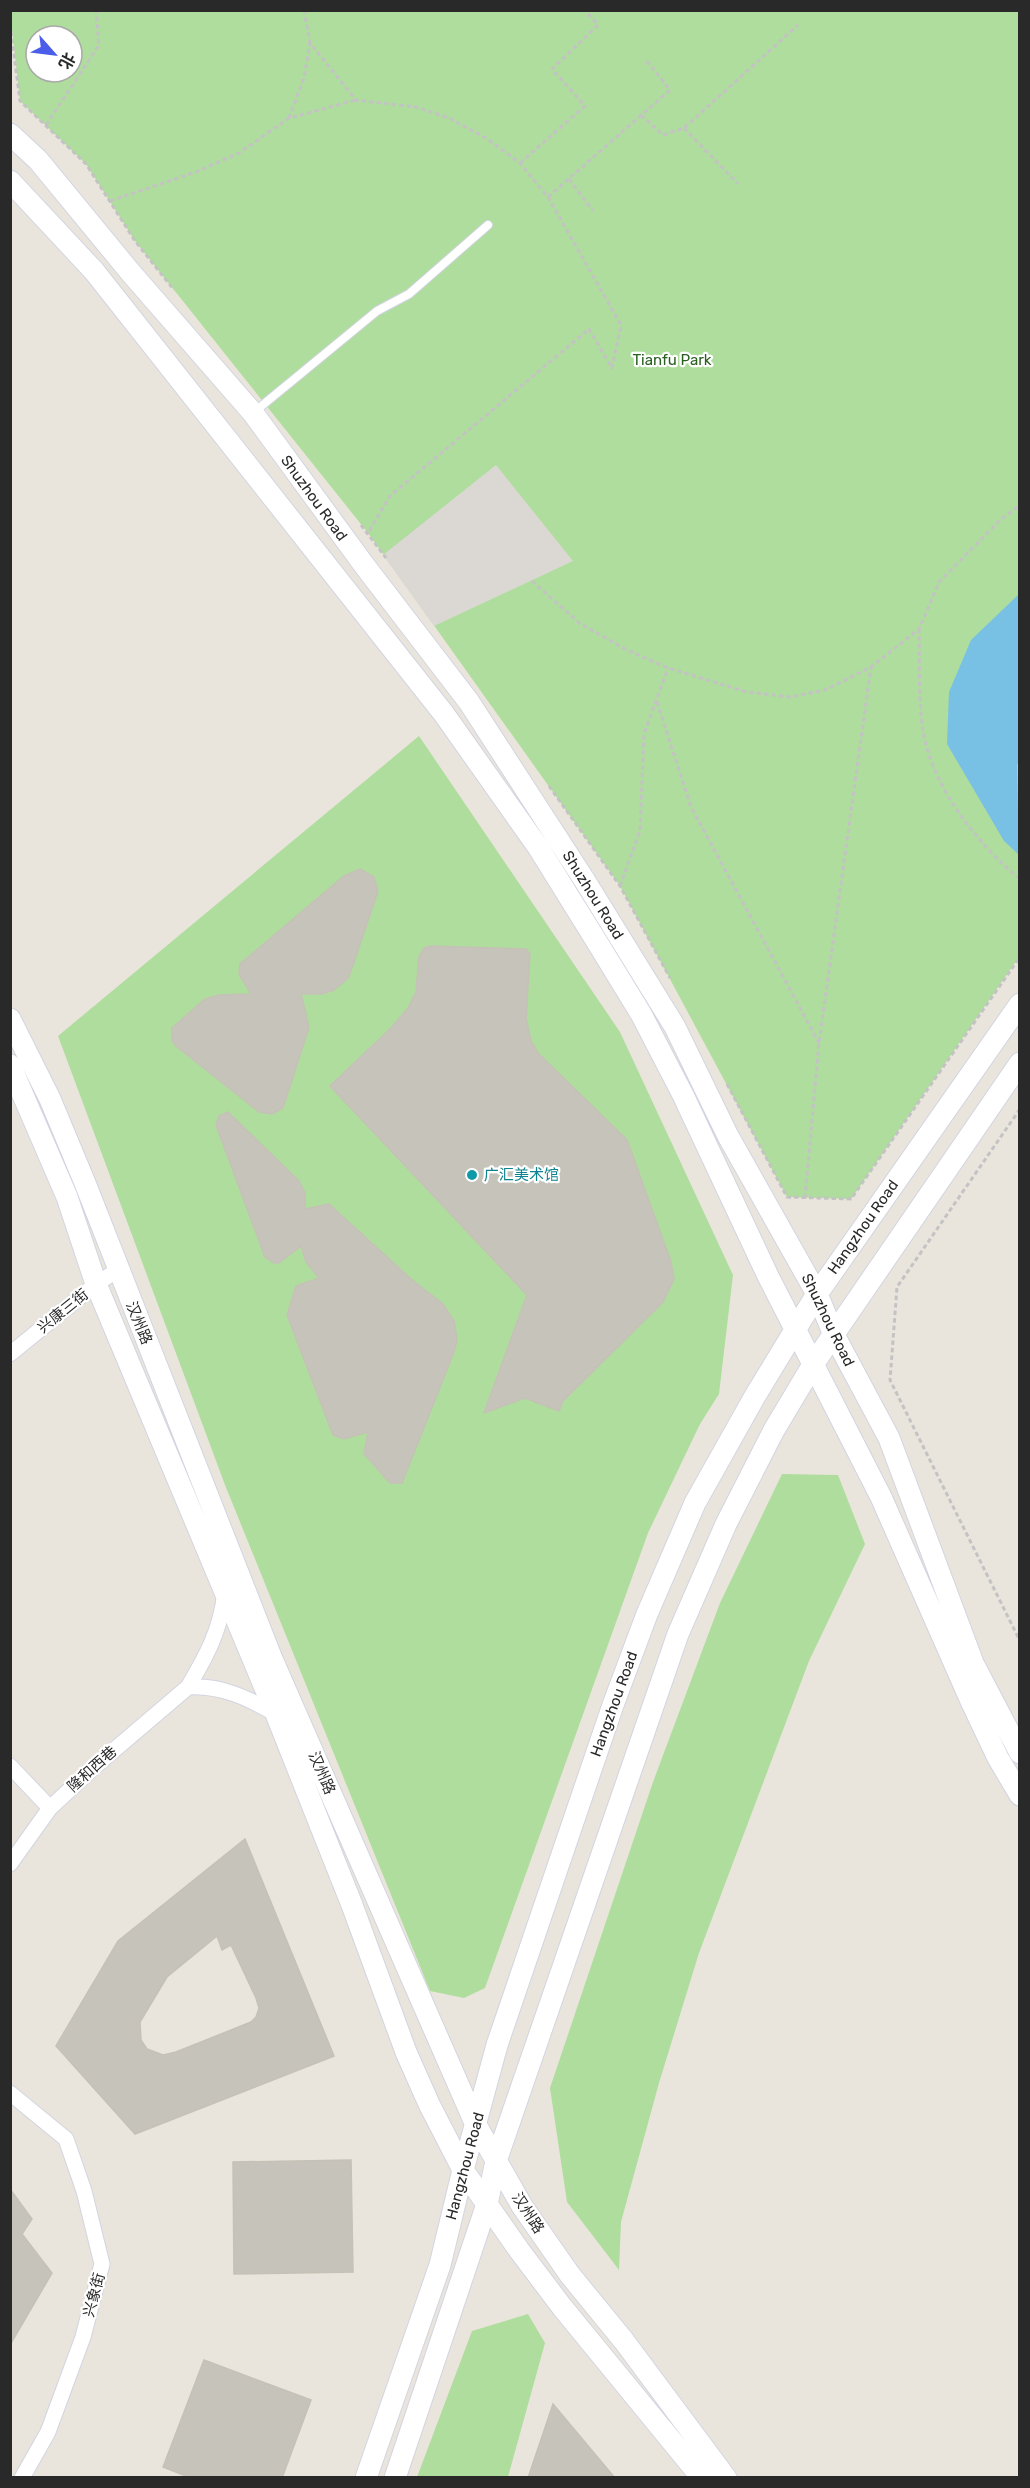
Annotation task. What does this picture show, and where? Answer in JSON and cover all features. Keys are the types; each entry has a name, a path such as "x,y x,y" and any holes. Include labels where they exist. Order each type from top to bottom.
{"main road":[{"name":"Shuzhou Road","path":"10,134 38,160 131,273 252,413 364,566 469,702 585,881 675,1028 728,1136 817,1294 834,1335 890,1438 973,1663 1020,1753"},
{"name":"Shuzhou Road","path":"10,181 94,271 276,499 444,714 537,847 641,1014 683,1095 768,1276 881,1497 998,1758 1020,1794"},
{"name":"Hangzhou Road","path":"366,2478 440,2265 463,2170 501,2034 613,1705 647,1614 695,1503 754,1396 817,1294 1020,1004"},
{"name":"汉州路","path":"10,1019 50,1099 272,1659 476,2126 522,2206 570,2275 624,2341 726,2478"},
{"name":"Hangzhou Road","path":"395,2478 488,2204 496,2161 678,1634 726,1524 774,1430 814,1363 1020,1063"},
{"name":"汉州路","path":"10,1065 67,1197 96,1284 276,1714 352,1905 406,2052 429,2104 463,2170 562,2307 702,2478"}],"street":[{"name":"兴康三街","path":"10,1354 96,1284 118,1270"},
{"name":"隆和西巷","path":"10,1864 50,1808 188,1687 213,1644 222,1620 225,1590"},
{"path":"188,1687 207,1686 238,1694 276,1714"},
{"path":"10,1766 50,1808"},
{"name":"兴象街","path":"10,2093 66,2139 84,2192 102,2264 83,2337 48,2432 22,2478"}],"lane":[{"path":"252,413 377,311 409,294 488,225"}],"path":[{"path":"46,125 99,45 96,10"},
{"path":"289,118 304,78 310,44 304,10"},
{"path":"520,163 585,106 552,69 598,25 585,10"},
{"path":"10,24 20,101 86,164 135,241 178,295"},
{"path":"641,115 663,135 684,128 798,25"},
{"path":"310,44 356,100"},
{"path":"548,197 670,90 646,60"},
{"path":"110,201 196,172 239,153 289,118 356,100 416,107 449,117 486,138 520,163 548,197 621,325 612,368 589,329 390,496 368,533"},
{"path":"684,128 738,184"},
{"path":"569,179 593,211"},
{"path":"1020,505 1000,520 939,582 919,629 923,731 934,770 975,835 1003,866 1020,879"},
{"path":"360,524 390,564"},
{"path":"532,581 579,622 627,650 668,668 747,692 790,697 825,690 871,667 919,629"},
{"path":"805,1198 819,1043 871,667"},
{"path":"620,886 640,831 644,734 668,668"},
{"path":"657,702 691,807 819,1043"},
{"path":"545,780 620,886 670,980"},
{"path":"726,1083 787,1197 851,1199 1020,957"},
{"path":"1020,1109 897,1287 890,1380 1020,1641"}],"green space":[{"name":"Tianfu Park","path":"10,11 1019,11 1019,957 851,1199 787,1197 620,886 368,533 135,241 86,164 20,101"},
{"path":"419,736 620,1032 733,1275 719,1394 700,1424 648,1533 485,1988 464,1998 430,1991 225,1485 58,1036"},
{"path":"782,1474 838,1475 865,1544 809,1661 699,1953 659,2083 621,2222 619,2270 567,2202 550,2088 653,1782 720,1603"},
{"path":"528,2314 545,2343 508,2477 417,2477 472,2331"}],"shaded area":[{"path":"496,465 573,561 434,626 383,555"}],"water":[{"path":"1019,594 1020,759 1017,765 1019,855 1004,841 947,744 949,692 971,640"}],"building":[{"path":"360,869 374,877 378,891 348,978 334,990 322,994 301,994 309,1027 283,1108 272,1114 259,1112 176,1046 172,1041 172,1028 205,999 219,995 251,994 239,974 240,964 344,876"},
{"path":"431,946 526,949 530,954 526,1018 531,1041 538,1053 627,1140 671,1262 674,1279 663,1302 563,1401 559,1411 525,1398 484,1413 527,1295 330,1086 391,1028 408,1008 416,992 419,957 424,948"},
{"path":"228,1112 299,1181 305,1193 305,1209 329,1204 411,1279 443,1304 454,1321 457,1340 454,1352 402,1483 390,1483 364,1454 368,1432 344,1439 333,1435 287,1315 296,1286 319,1278 306,1262 301,1246 279,1263 274,1263 265,1257 216,1125 219,1116"},
{"path":"245,1839 334,2056 135,2134 56,2046 118,1941","holes":["217,1936 222,1950 231,1945 256,1998 259,2008 256,2017 251,2022 176,2052 163,2055 147,2049 141,2040 140,2022 167,1977"]},
{"path":"351,2160 353,2272 234,2274 233,2162"},
{"path":"10,2189 32,2219 22,2234 52,2273 10,2345"},
{"path":"204,2360 311,2400 282,2478 191,2478 163,2467"},
{"path":"553,2404 615,2478 528,2478"}],"place":[{"name":"广汇美术馆","path":"472,1175"}]}
